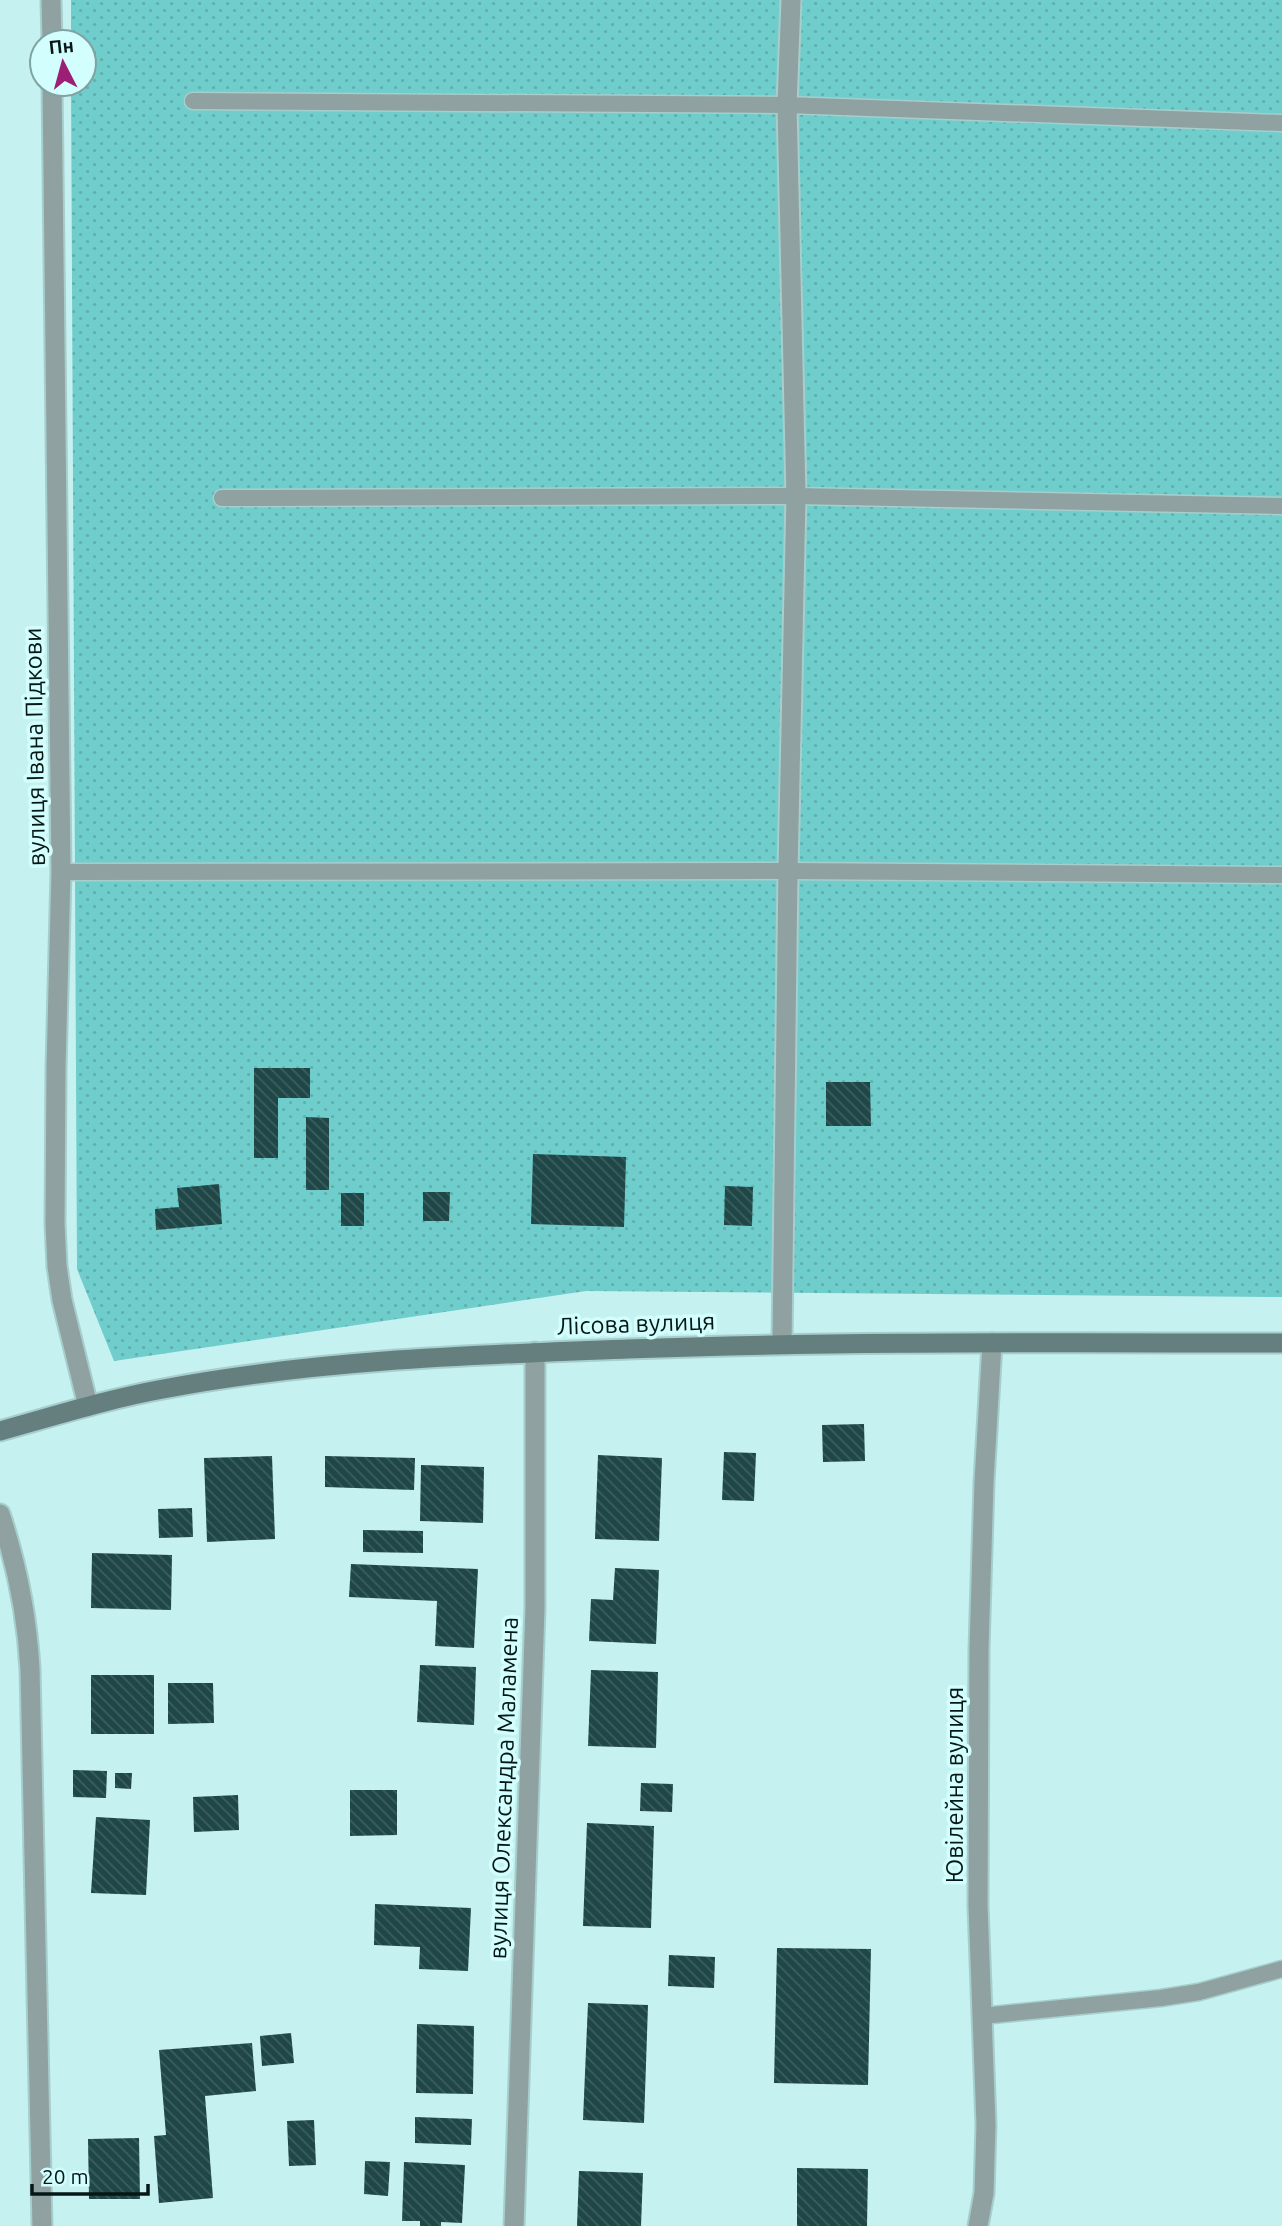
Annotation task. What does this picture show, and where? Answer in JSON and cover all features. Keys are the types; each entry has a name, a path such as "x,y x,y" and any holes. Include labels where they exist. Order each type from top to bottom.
{"main road":[{"name":"Лісова вулиця","path":"0,1431 160,1389 245,1375 351,1363 535,1352 782,1343 1282,1343"}],"street":[{"path":"51,0 52,28"},
{"path":"782,1343 796,496 787,105 791,0"},
{"name":"вулиця Івана Підкови","path":"52,98 61,872 56,1081 57,1266 62,1300 88,1406"},
{"name":"Ювілейна вулиця","path":"978,2226 984,2193 986,2137 978,1905 979,1649 992,1343"},
{"name":"вулиця Олександра Маламена","path":"514,2226 534,1608 535,1352"},
{"path":"0,1514 19,1581 30,1659 42,2226"}],"lane":[{"path":"193,101 787,105 1282,123"},
{"path":"222,498 796,496 1282,506"},
{"path":"61,872 788,871 1282,875"},
{"path":"982,2016 1199,1992 1282,1969"}],"shaded area":[{"path":"71,0 1282,0 1282,1297 586,1291 114,1361 77,1269 71,98 98,98 98,28 71,28"}],"building":[{"path":"254,1068 310,1068 310,1098 278,1098 278,1158 254,1158"},
{"path":"826,1082 870,1082 871,1126 826,1126"},
{"path":"306,1117 329,1118 329,1190 306,1190"},
{"path":"533,1154 626,1157 624,1227 531,1224"},
{"path":"219,1184 222,1224 156,1230 155,1209 179,1207 177,1188"},
{"path":"725,1186 753,1187 752,1226 724,1225"},
{"path":"423,1192 450,1192 449,1221 423,1221"},
{"path":"341,1193 364,1193 364,1226 341,1226"},
{"path":"864,1424 865,1461 823,1462 822,1425"},
{"path":"724,1452 756,1453 754,1501 722,1500"},
{"path":"598,1455 662,1458 659,1541 595,1539"},
{"path":"272,1456 275,1539 207,1542 204,1458"},
{"path":"325,1456 415,1458 414,1490 325,1487"},
{"path":"421,1465 484,1467 483,1523 420,1521"},
{"path":"192,1508 193,1537 159,1538 158,1509"},
{"path":"363,1530 423,1531 423,1553 363,1552"},
{"path":"92,1553 172,1555 171,1610 91,1608"},
{"path":"351,1564 478,1569 474,1648 435,1646 437,1601 349,1597"},
{"path":"615,1568 659,1570 656,1644 589,1641 591,1599 613,1600"},
{"path":"420,1665 476,1667 474,1725 417,1722"},
{"path":"591,1670 658,1672 656,1748 588,1746"},
{"path":"91,1675 154,1675 154,1734 91,1734"},
{"path":"168,1683 213,1683 214,1723 168,1724"},
{"path":"73,1770 107,1771 106,1798 73,1797"},
{"path":"115,1773 132,1773 131,1789 115,1788"},
{"path":"641,1783 673,1784 672,1812 640,1811"},
{"path":"350,1790 397,1790 397,1835 350,1836"},
{"path":"238,1795 239,1830 194,1832 193,1797"},
{"path":"96,1817 150,1820 146,1895 91,1893"},
{"path":"587,1823 654,1826 651,1928 583,1926"},
{"path":"375,1904 471,1908 468,1971 419,1969 420,1947 374,1945"},
{"path":"777,1948 871,1949 868,2085 774,2083"},
{"path":"669,1955 715,1957 714,1988 668,1986"},
{"path":"588,2003 648,2005 644,2123 583,2120"},
{"path":"417,2024 474,2026 473,2094 416,2093"},
{"path":"291,2033 294,2063 262,2066 260,2036"},
{"path":"252,2043 256,2091 205,2096 213,2198 159,2203 154,2136 166,2135 159,2050"},
{"path":"415,2117 472,2119 471,2145 415,2143"},
{"path":"314,2120 316,2165 289,2166 287,2121"},
{"path":"139,2138 140,2199 89,2199 88,2139"},
{"path":"365,2161 390,2162 388,2196 364,2194"},
{"path":"404,2162 465,2165 462,2223 441,2222 441,2226 420,2226 420,2221 402,2221"},
{"path":"797,2168 868,2169 867,2226 797,2226"},
{"path":"579,2171 643,2173 641,2226 577,2226"}]}
